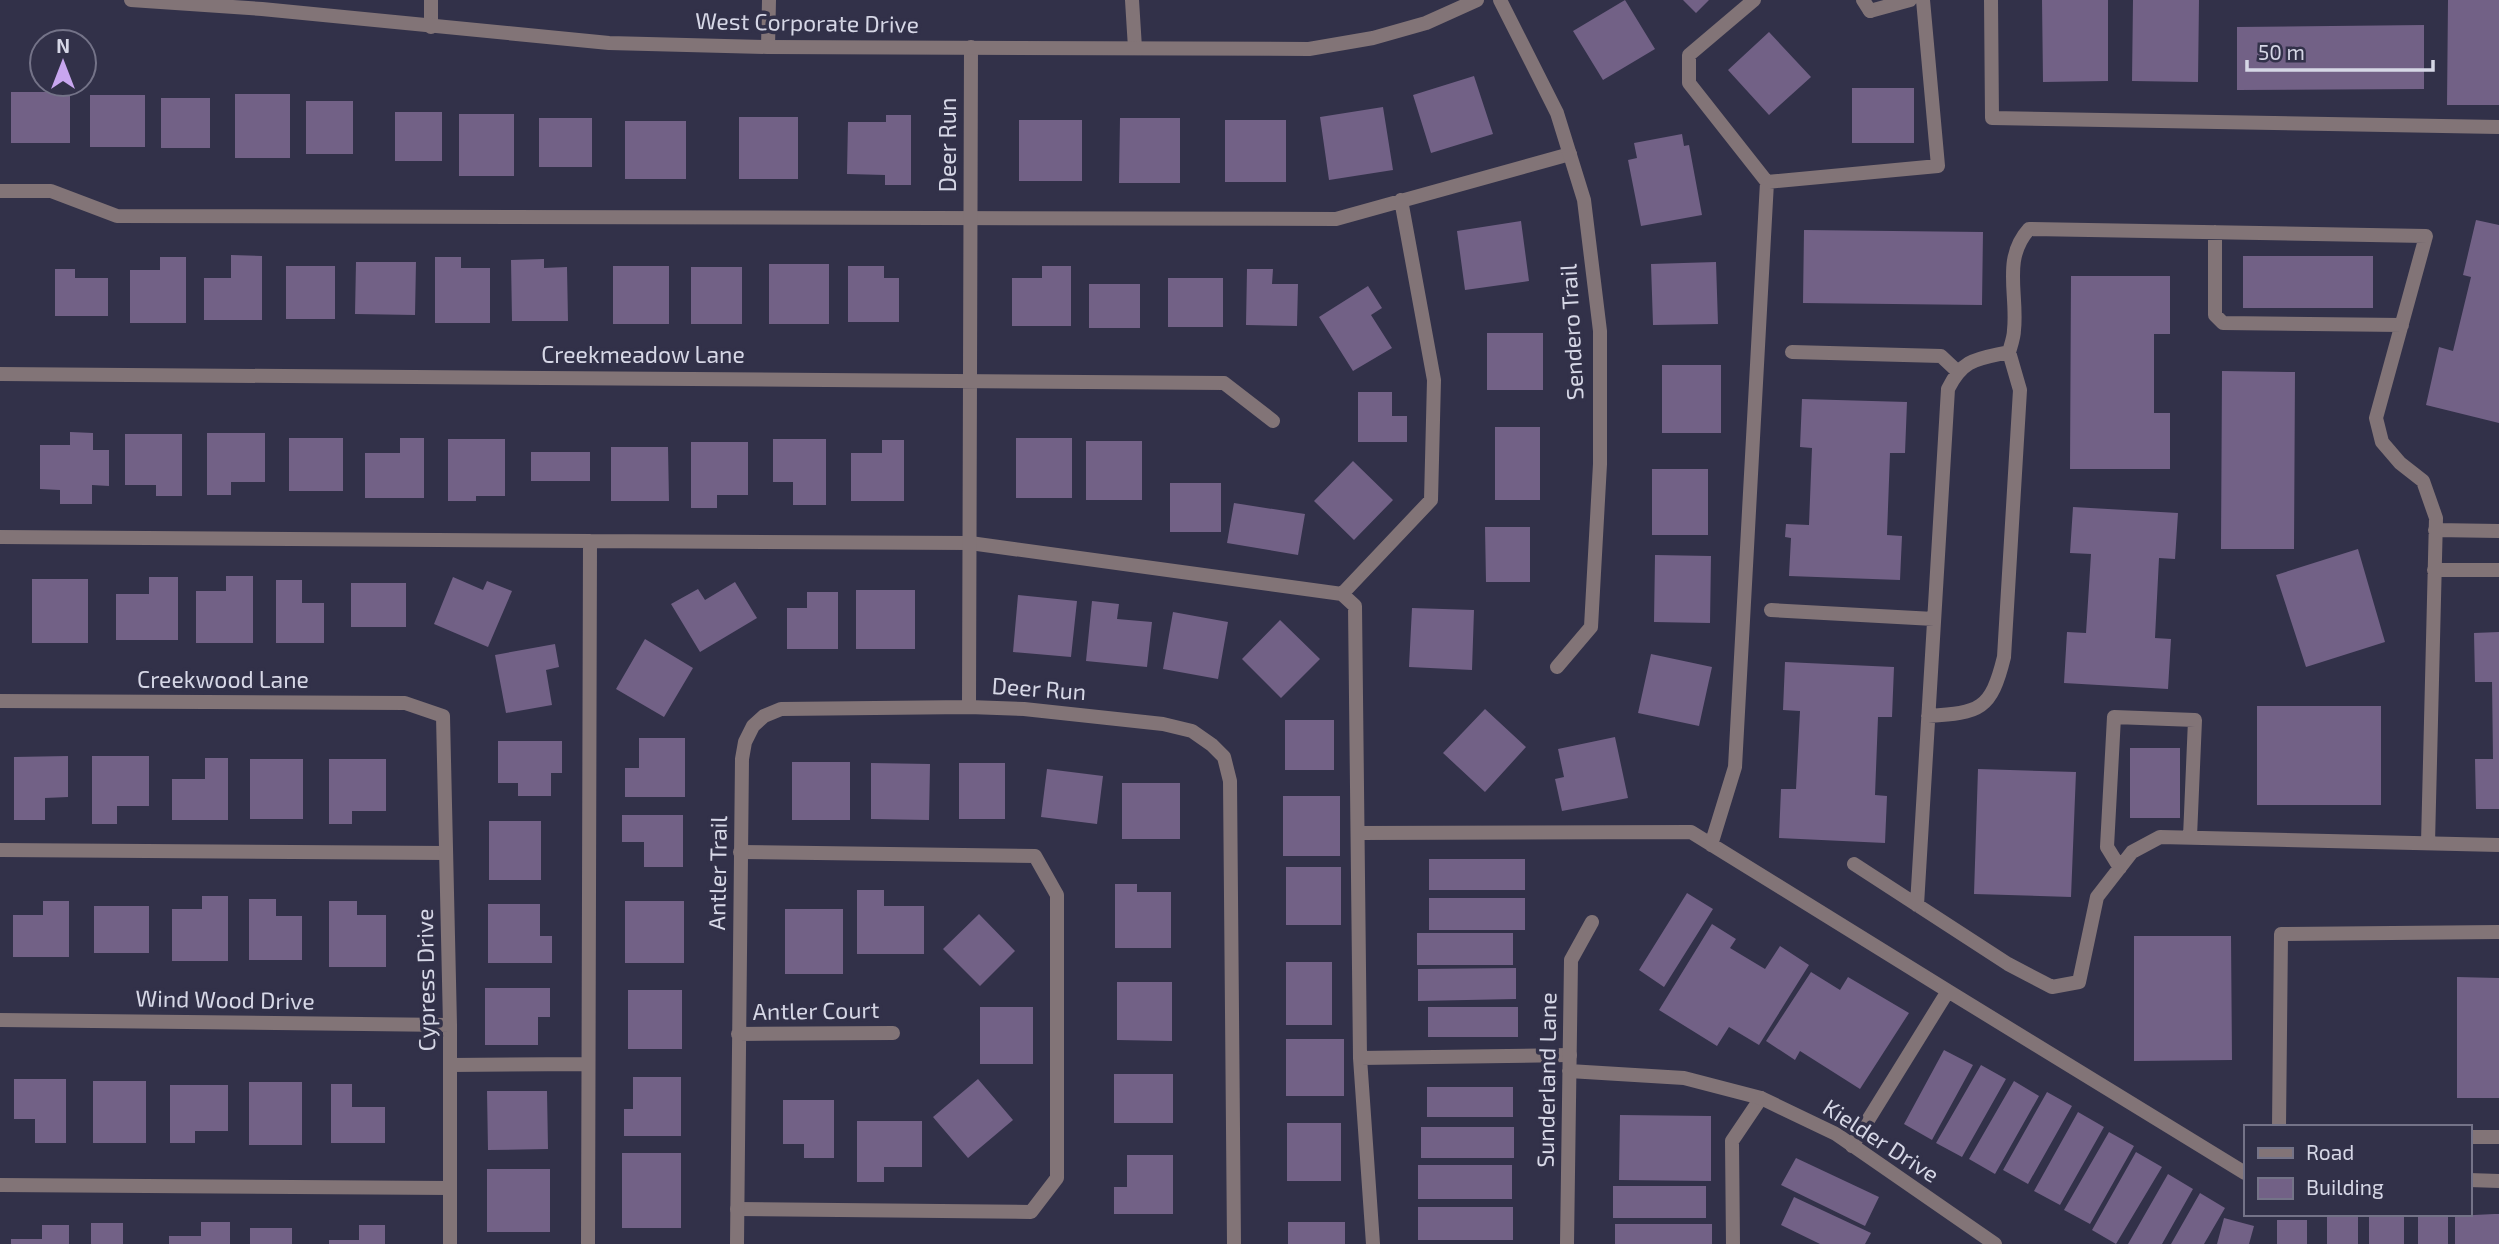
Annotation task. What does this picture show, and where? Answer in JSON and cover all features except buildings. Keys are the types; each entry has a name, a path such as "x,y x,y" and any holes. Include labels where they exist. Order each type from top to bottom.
{"street":[{"name":"West Corporate Drive","path":"131,0 262,9 609,43 768,47 1308,49 1373,38 1413,27 1477,0"},
{"path":"431,0 431,27"},
{"path":"768,47 769,0"},
{"path":"1132,0 1135,48"},
{"name":"Sendero Trail","path":"1500,0 1557,113 1584,200 1600,331 1600,464 1591,627 1557,667"},
{"path":"1711,845 1735,767 1767,182 1689,83 1689,55 1754,0"},
{"path":"1867,5 1910,0"},
{"path":"1767,182 1938,166 1923,0"},
{"path":"1991,0 1992,118 2499,127"},
{"name":"Deer Run","path":"971,47 969,707 1024,709 1163,724 1192,731 1224,757 1230,781 1234,1244"},
{"path":"0,191 51,191 117,216 1336,219 1570,154"},
{"path":"1342,594 1431,500 1434,380 1401,200"},
{"path":"1928,716 1965,714 1986,702 1996,688 2004,657 2020,390 2009,352 2014,330 2012,263 2020,239 2029,229 2426,236 2376,418 2382,442 2400,463 2423,481 2436,517 2428,843"},
{"path":"2215,232 2216,315 2223,323 2402,325"},
{"path":"1792,352 1941,356 1957,370"},
{"path":"1917,905 1948,389 1957,370 1976,359 2009,352"},
{"name":"Creekmeadow Lane","path":"0,374 1224,383 1273,421"},
{"path":"2435,530 2499,531"},
{"path":"0,537 970,543 1342,594 1355,606 1360,1058 1373,1244"},
{"path":"589,1244 587,1064 590,541"},
{"path":"2434,569 2499,570"},
{"path":"1771,610 1934,619"},
{"name":"Creekwood Lane","path":"0,701 405,703 443,716"},
{"name":"Antler Trail","path":"737,1244 740,852 742,760 745,742 753,726 764,716 781,709 969,707"},
{"name":"Cypress Drive","path":"443,716 450,1025 450,1244"},
{"path":"2120,868 2107,847 2114,717 2195,720 2190,838"},
{"path":"1358,833 1691,832 2244,1172"},
{"path":"1854,864 2008,964 2052,987 2079,982 2097,897 2132,852 2160,837 2499,845"},
{"path":"0,850 446,853"},
{"path":"737,1209 1031,1212 1057,1178 1057,895 1035,856 740,852"},
{"name":"Sunderland Lane","path":"1567,1244 1571,960 1592,922"},
{"path":"2279,1125 2281,934 2499,932"},
{"path":"1852,1146 1948,991"},
{"name":"Wind Wood Drive","path":"0,1020 450,1025"},
{"name":"Antler Court","path":"738,1034 894,1033"},
{"path":"1360,1058 1570,1055"},
{"path":"450,1065 587,1064"},
{"name":"Kielder Drive","path":"1569,1071 1684,1078 1761,1098 1836,1134 1989,1242"},
{"path":"1733,1244 1732,1141 1761,1098"},
{"path":"2471,1137 2499,1137"},
{"path":"2471,1180 2499,1181"},
{"path":"0,1185 450,1188"}]}
